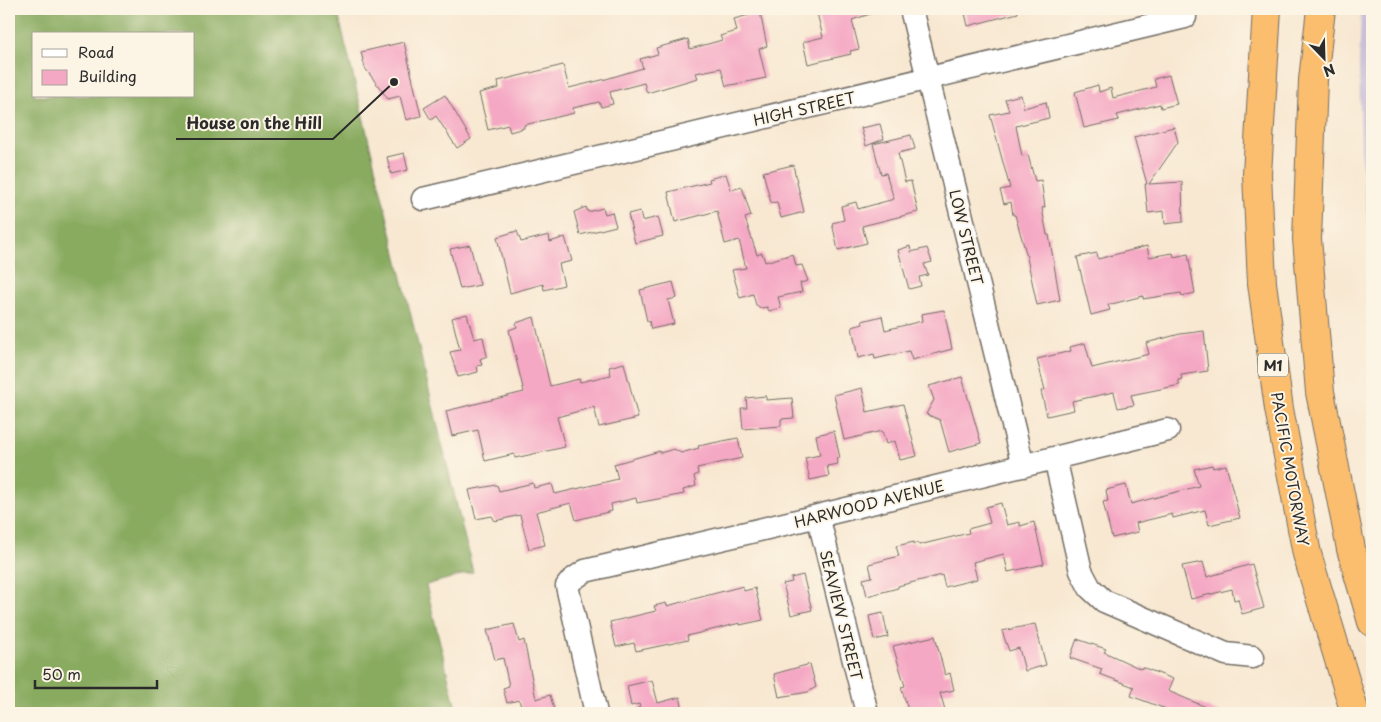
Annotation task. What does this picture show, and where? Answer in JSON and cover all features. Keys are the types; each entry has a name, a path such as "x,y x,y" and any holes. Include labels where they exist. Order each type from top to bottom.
{"highway":[{"name":"PACIFIC MOTORWAY","path":"1267,9 1257,174 1262,283 1279,409 1307,554 1355,713"},
{"path":"1321,9 1313,80 1308,249 1320,392 1350,549 1372,622"}],"street":[{"name":"LOW STREET","path":"911,9 1023,466"},
{"name":"HIGH STREET","path":"423,199 1184,17"},
{"name":"HARWOOD AVENUE","path":"596,713 567,586 584,571 1168,430"},
{"path":"1055,458 1081,572 1090,588 1104,601 1226,654 1253,657"},
{"name":"SEAVIEW STREET","path":"818,516 866,713"}],"shaded area":[{"path":"1361,9 1372,9 1372,265 1361,157 1359,65"}],"green space":[{"path":"9,9 337,9 473,572 426,585 457,713 9,713"}],"building":[{"path":"816,9 876,9 876,12 852,20 859,49 850,51 851,54 808,64 803,42 823,37"},
{"path":"964,9 1017,9 1018,13 968,26"},
{"path":"760,12 767,46 759,49 766,78 726,86 721,68 696,73 698,78 647,93 644,83 610,92 613,104 601,107 599,102 573,108 574,113 524,125 524,128 510,132 508,125 488,130 479,93 499,88 498,81 563,65 569,88 606,79 643,68 640,59 658,54 656,48 688,39 690,49 722,40 720,36 737,31 734,19"},
{"path":"404,42 421,116 406,120 400,96 388,99 365,68 361,52"},
{"path":"1169,75 1177,104 1161,108 1160,104 1117,115 1119,120 1084,128 1075,92 1098,85 1099,92 1111,88 1113,98 1156,87 1154,79"},
{"path":"445,95 471,139 457,148 436,116 431,120 424,108"},
{"path":"1021,95 1024,108 1046,102 1049,118 1016,126 1022,156 1028,155 1035,181 1041,180 1045,207 1042,208 1047,235 1049,235 1060,300 1037,305 1026,253 1015,215 1013,215 1011,202 1004,204 1000,190 1010,188 990,115 1009,111 1005,99"},
{"path":"880,124 884,139 866,146 861,128"},
{"path":"1174,127 1178,142 1149,184 1182,182 1183,222 1165,224 1164,211 1148,213 1145,184 1147,184 1134,137"},
{"path":"911,135 915,149 898,153 905,182 911,181 918,212 862,226 867,243 838,250 832,223 844,220 841,206 856,202 858,209 894,199 886,173 881,174 873,144"},
{"path":"404,153 408,170 391,174 387,157"},
{"path":"793,165 804,212 781,218 777,202 771,203 763,172"},
{"path":"726,174 731,190 742,187 751,216 745,218 757,255 762,253 765,262 793,254 796,266 802,265 808,281 800,283 802,292 778,297 781,308 769,311 767,307 761,308 756,305 753,294 740,298 732,270 746,268 739,240 725,244 717,211 675,222 668,192 710,182 709,179"},
{"path":"586,207 588,212 603,208 605,214 612,212 616,226 580,235 574,212"},
{"path":"640,211 642,221 658,217 663,236 635,243 628,214"},
{"path":"517,231 521,242 549,235 550,242 565,237 572,261 559,264 564,285 544,290 543,284 510,293 497,237"},
{"path":"470,245 480,285 460,289 450,249"},
{"path":"910,246 911,252 927,248 932,262 924,264 928,275 919,277 921,286 909,289 898,250"},
{"path":"1147,246 1149,257 1173,253 1174,257 1188,254 1195,293 1182,296 1181,293 1143,299 1143,296 1108,305 1110,310 1091,315 1077,257 1097,253 1098,259"},
{"path":"673,282 677,298 668,300 674,324 651,329 649,321 647,321 640,290"},
{"path":"944,310 952,349 912,360 909,351 875,359 874,354 858,358 852,327 863,324 862,321 882,316 885,330 922,321 921,314"},
{"path":"467,314 474,339 483,337 487,356 480,359 482,365 477,366 478,372 458,377 450,352 460,350 452,318"},
{"path":"534,317 550,386 579,379 580,382 611,375 609,367 624,363 638,418 599,427 594,407 557,417 565,447 515,458 514,454 485,461 478,430 452,436 446,411 524,392 509,330 517,327 516,323"},
{"path":"1204,331 1208,371 1181,375 1182,379 1178,380 1180,385 1131,395 1134,405 1118,408 1114,392 1072,401 1074,410 1047,416 1041,391 1045,390 1037,359 1071,351 1070,347 1085,343 1092,368 1149,354 1146,343 1180,334"},
{"path":"962,377 981,443 949,452 940,420 926,414 934,400 929,386"},
{"path":"862,388 867,412 903,404 917,456 900,460 895,441 886,444 882,431 844,440 834,395"},
{"path":"766,396 766,400 792,398 794,418 781,419 781,426 743,429 741,408 747,408 746,398"},
{"path":"834,431 840,458 837,458 838,464 827,466 829,476 810,480 805,458 820,455 816,435"},
{"path":"738,438 742,458 697,468 698,474 694,476 696,486 683,490 684,494 637,503 636,498 611,504 612,511 576,520 571,503 536,512 545,545 529,549 520,515 495,521 492,516 476,519 469,490 497,485 499,491 533,483 534,488 552,484 555,494 618,479 614,464 660,451 660,453 674,449 681,453 699,448 698,446"},
{"path":"1212,465 1213,468 1226,465 1240,518 1209,525 1205,510 1173,518 1172,514 1136,523 1138,532 1112,538 1103,502 1108,501 1106,490 1126,485 1131,504 1199,486 1194,469"},
{"path":"1001,503 1007,525 1020,522 1020,526 1034,522 1044,564 1008,572 1004,554 973,562 977,579 945,587 942,575 867,596 863,579 872,577 869,564 899,556 896,546 914,542 914,544 918,543 919,545 969,533 968,529 990,523 986,507"},
{"path":"1203,562 1207,577 1252,564 1264,608 1242,614 1238,599 1234,600 1232,589 1191,599 1182,566"},
{"path":"803,575 812,610 791,615 783,584 792,582 791,578"},
{"path":"743,586 744,591 755,588 763,620 740,625 740,623 687,636 688,640 636,651 634,643 616,647 610,622 656,611 654,606 666,603 667,606"},
{"path":"883,613 888,637 874,640 869,616"},
{"path":"514,624 519,642 524,640 536,699 550,695 555,713 523,713 519,700 507,703 503,688 509,686 503,658 495,660 487,630"},
{"path":"1035,624 1046,665 1025,671 1019,648 1009,651 1002,631"},
{"path":"935,636 945,675 950,673 954,690 940,693 946,713 909,713 901,687 905,686 893,646"},
{"path":"1077,639 1106,649 1104,652 1141,669 1142,667 1173,679 1168,691 1220,713 1164,713 1166,709 1131,696 1134,687 1100,674 1102,669 1070,658"},
{"path":"810,664 816,687 808,692 779,697 774,674"},
{"path":"652,680 658,703 680,697 684,713 636,713 636,709 640,707 639,704 631,706 627,686"}],"place":[{"name":"House on the Hill","path":"394,82"}]}
